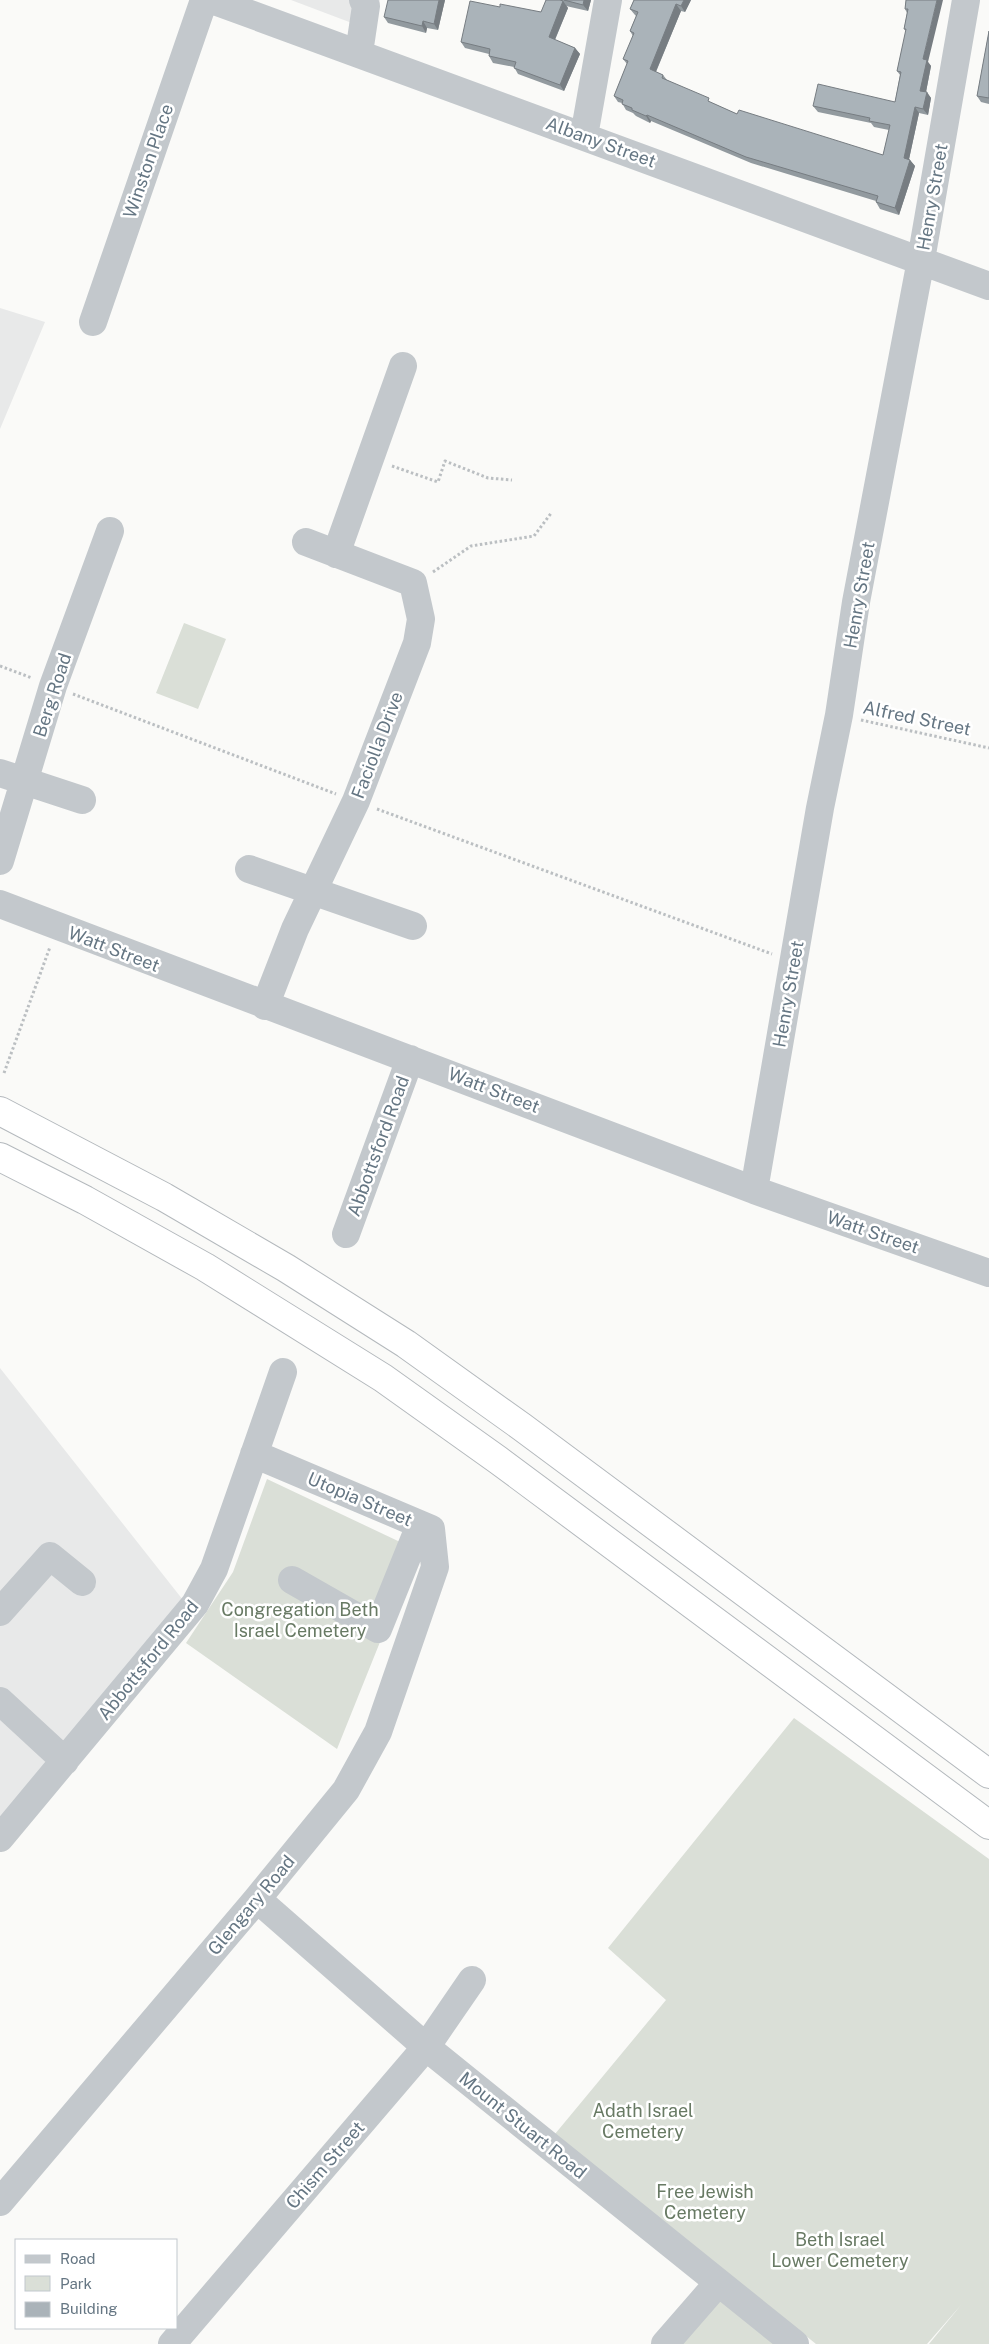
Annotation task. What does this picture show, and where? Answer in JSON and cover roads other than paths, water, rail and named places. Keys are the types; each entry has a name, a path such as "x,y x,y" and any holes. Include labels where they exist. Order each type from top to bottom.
{"highway":[{"path":"0,1112 164,1196 294,1273 406,1344 522,1427 989,1774"},
{"path":"0,1157 85,1200 205,1267 383,1378 491,1454 989,1825"}],"street":[{"name":"Winston Place","path":"93,322 204,0"},
{"name":"Albany Street","path":"212,0 989,286"},
{"path":"359,53 366,6 363,0"},
{"path":"584,136 608,0"},
{"name":"Henry Street","path":"754,1190 795,962 820,808 839,715 856,602 921,260 966,0"},
{"path":"306,542 336,554 403,366"},
{"name":"Berg Road","path":"0,861 12,778 53,686 110,531"},
{"name":"Faciolla Drive","path":"265,1006 295,929 356,801 416,643 422,619 413,583 336,554"},
{"path":"12,778 82,800"},
{"path":"249,869 413,926"},
{"name":"Watt Street","path":"0,904 754,1190 989,1273"},
{"name":"Abbottsford Road","path":"346,1234 410,1059"},
{"name":"Abbottsford Road","path":"0,1838 195,1604 214,1569 283,1372"},
{"name":"Utopia Street","path":"254,1454 431,1529 435,1567"},
{"path":"292,1580 378,1629 420,1525"},
{"path":"0,1612 50,1556 82,1582"},
{"name":"Glengary Road","path":"0,2202 257,1899 346,1790 378,1732 435,1567"},
{"path":"0,1701 65,1761"},
{"name":"Mount Stuart Road","path":"257,1899 426,2047 795,2344"},
{"name":"Chism Street","path":"172,2344 426,2047 472,1980"},
{"path":"665,2344 718,2283"}],"park label":[{"name":"Congregation Beth Israel Cemetery","path":"300,1619"},
{"name":"Adath Israel Cemetery","path":"643,2120"},
{"name":"Free Jewish Cemetery","path":"705,2201"},
{"name":"Beth Israel Lower Cemetery","path":"840,2249"}]}
